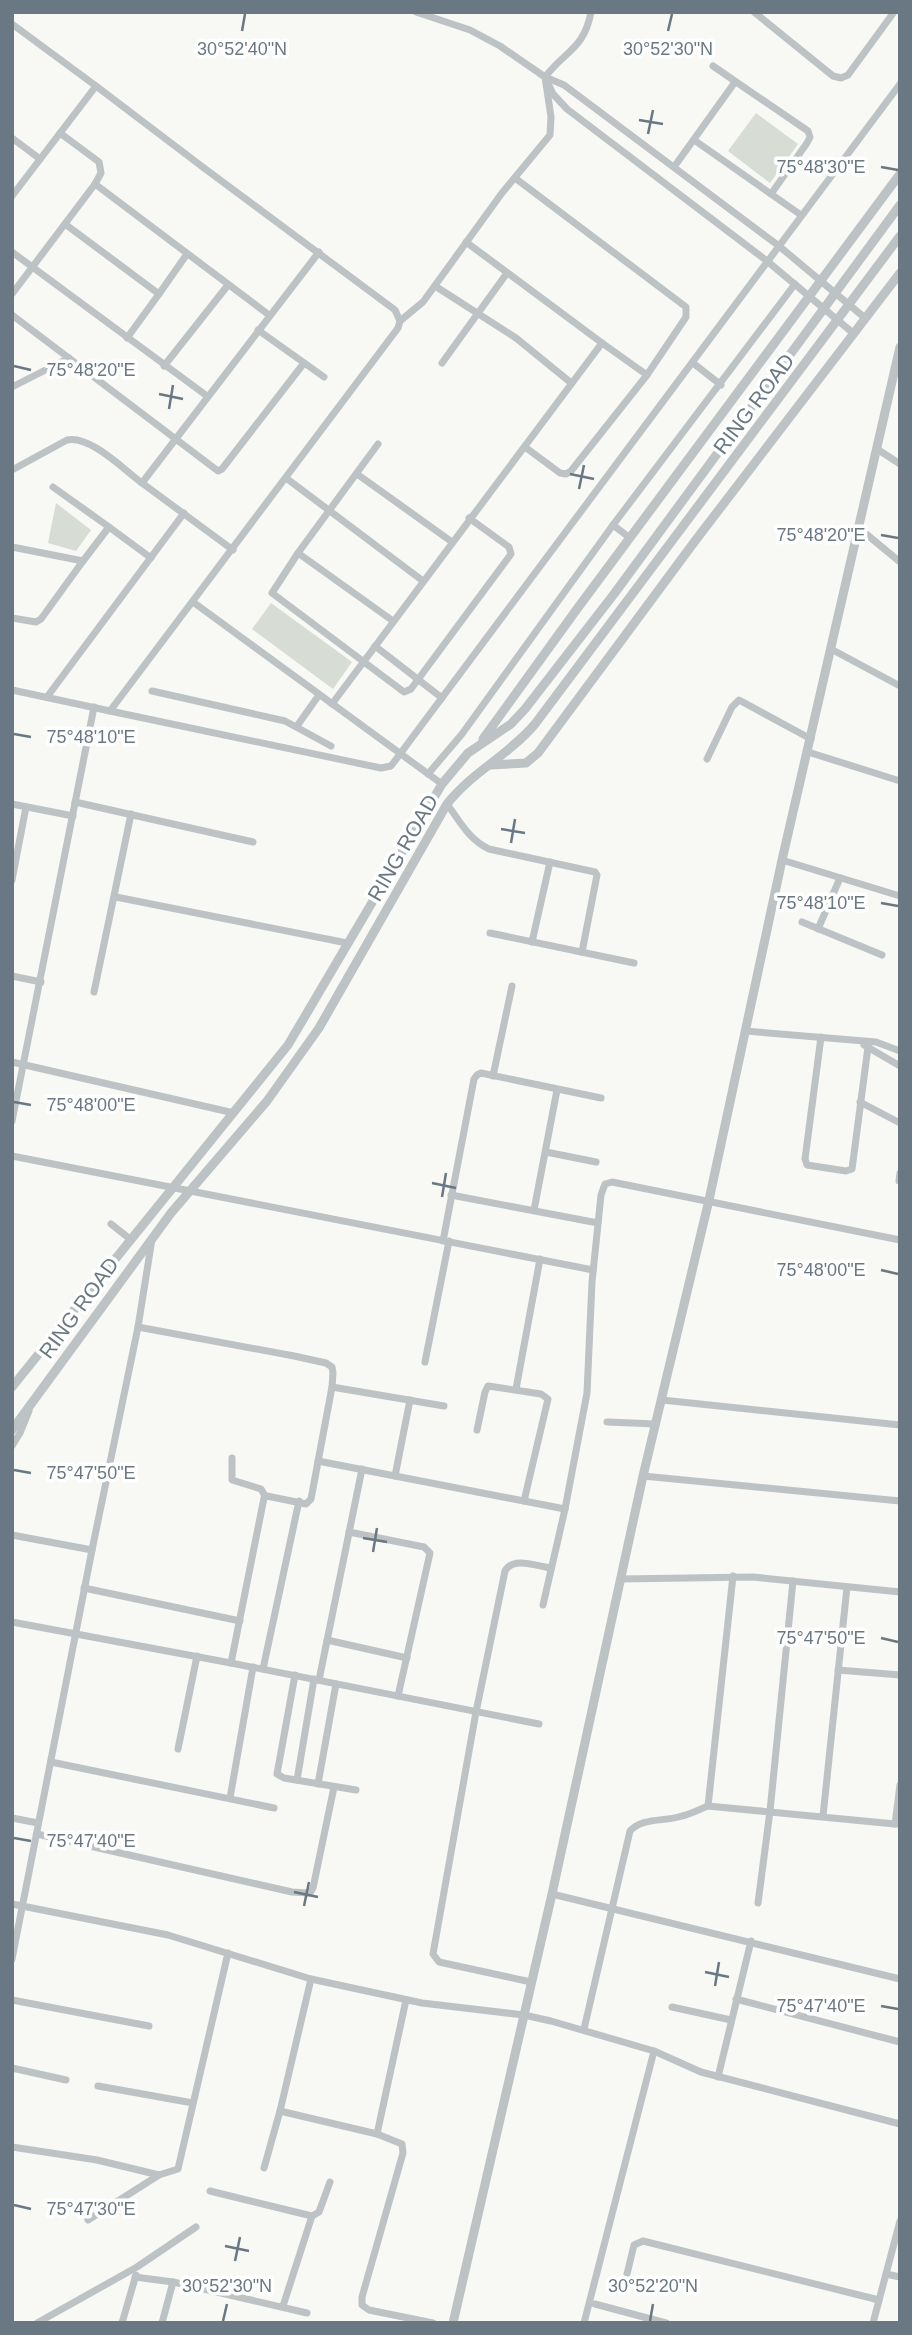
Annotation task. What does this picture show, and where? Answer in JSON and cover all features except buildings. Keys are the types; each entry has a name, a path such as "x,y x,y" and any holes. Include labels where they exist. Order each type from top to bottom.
{"street":[{"path":"416,12 470,30 500,46 545,77 564,85 779,246 865,318"},
{"path":"400,321 411,314 435,286 550,135 551,117 545,77 553,66 580,43 586,33 591,12"},
{"path":"754,12 833,76 841,78 848,75 894,12"},
{"path":"12,24 395,310 400,321 398,328 233,550 110,710"},
{"path":"713,66 808,131 810,137 807,144 771,194"},
{"path":"545,77 552,94 567,109 767,261 853,333"},
{"path":"674,167 735,82"},
{"path":"12,690 381,768 391,766 900,84"},
{"path":"12,196 96,86"},
{"path":"12,294 101,173 99,162 60,133"},
{"path":"12,138 40,159"},
{"path":"694,140 802,215"},
{"path":"480,744 900,174"},
{"path":"515,178 686,307 686,317 647,375 571,471 560,473 525,447"},
{"path":"95,184 269,315"},
{"name":"RING ROAD","path":"13,1385 288,1045 442,784 468,753 511,724 525,709 614,594 900,205"},
{"path":"65,224 159,293"},
{"name":"RING ROAD","path":"12,1430 188,1191 267,1101 319,1028 447,804 471,776 525,736 535,724 900,236"},
{"path":"466,242 647,375"},
{"path":"12,252 207,396"},
{"path":"142,483 318,252"},
{"path":"127,338 187,254"},
{"path":"442,363 507,273"},
{"path":"488,765 526,763 538,753 771,441 900,274"},
{"path":"428,774 462,734 613,525 721,386 795,284"},
{"path":"164,366 228,285"},
{"path":"435,286 516,338 570,382"},
{"path":"12,315 212,469 222,469 304,363"},
{"path":"258,330 324,377"},
{"path":"332,704 601,343"},
{"path":"453,2323 900,347"},
{"path":"13,387 69,358"},
{"path":"693,363 721,386"},
{"path":"757,429 771,441"},
{"path":"12,470 67,440 82,439 233,550"},
{"path":"378,444 274,588 275,596 404,692 418,679 511,554 509,547 469,518"},
{"path":"877,449 899,462"},
{"path":"356,474 452,542"},
{"path":"286,478 423,581"},
{"path":"53,487 151,558"},
{"path":"47,697 184,513"},
{"path":"613,525 630,538"},
{"path":"12,618 36,622 41,619 109,527"},
{"path":"859,528 900,562"},
{"path":"12,547 83,561"},
{"path":"298,553 393,621"},
{"path":"193,602 442,784"},
{"path":"375,646 442,698"},
{"path":"831,649 900,686"},
{"path":"152,691 274,717 297,726 331,746"},
{"path":"297,726 319,695"},
{"path":"707,759 732,707 739,700 811,739"},
{"path":"12,1121 94,707"},
{"path":"808,752 900,781"},
{"path":"75,802 253,842"},
{"path":"12,804 73,816"},
{"path":"447,804 478,844 501,852 591,870 597,875 582,952"},
{"path":"12,880 26,807"},
{"path":"94,992 116,897 131,814"},
{"path":"782,860 900,896"},
{"path":"532,942 550,862"},
{"path":"818,929 840,878"},
{"path":"116,897 347,943"},
{"path":"802,922 882,955"},
{"path":"490,933 634,963"},
{"path":"12,976 41,982"},
{"path":"493,1076 512,986"},
{"path":"745,1031 884,1043 900,1051"},
{"path":"821,1038 805,1159 807,1165 846,1171 852,1169 867,1047"},
{"path":"858,1041 900,1066"},
{"path":"12,1062 234,1113"},
{"path":"425,1362 446,1241 451,1195 474,1079 481,1073 601,1098"},
{"path":"534,1210 557,1090"},
{"path":"860,1102 900,1123"},
{"path":"545,1152 596,1162"},
{"path":"12,1156 593,1270"},
{"path":"543,1605 587,1393 593,1270 602,1188 605,1184 612,1182 709,1200 900,1240"},
{"path":"451,1195 598,1223"},
{"path":"111,1224 131,1239"},
{"path":"12,1959 138,1327 153,1237"},
{"path":"516,1389 540,1259"},
{"path":"138,1327 326,1363 332,1367 332,1387 311,1499 306,1503 265,1496"},
{"path":"477,1430 488,1386 541,1394 548,1399 524,1501"},
{"path":"332,1387 444,1406"},
{"path":"395,1476 410,1400"},
{"path":"662,1400 900,1424"},
{"path":"12,1446 33,1401"},
{"path":"607,1422 656,1424"},
{"path":"231,1663 265,1496 261,1489 232,1480 233,1458"},
{"path":"318,1461 565,1509"},
{"path":"297,1780 362,1469"},
{"path":"643,1476 900,1502"},
{"path":"263,1669 299,1501"},
{"path":"349,1532 424,1547 430,1553 398,1696"},
{"path":"12,1535 92,1550"},
{"path":"531,1982 439,1962 433,1954 476,1712 508,1566 516,1562 551,1568"},
{"path":"620,1579 733,1576 900,1592"},
{"path":"708,1806 733,1576"},
{"path":"758,1903 793,1581"},
{"path":"823,1816 847,1587"},
{"path":"84,1588 240,1620"},
{"path":"12,1622 538,1724"},
{"path":"327,1640 407,1658"},
{"path":"178,1749 197,1656"},
{"path":"230,1798 253,1667"},
{"path":"838,1670 900,1675"},
{"path":"295,1675 277,1771 279,1776 356,1790"},
{"path":"318,1784 336,1684"},
{"path":"51,1762 274,1808"},
{"path":"584,2029 627,1840 635,1825 682,1816 708,1806 898,1824 900,1785"},
{"path":"37,1835 310,1894 334,1787"},
{"path":"12,1818 38,1823"},
{"path":"552,1894 900,1979"},
{"path":"12,1904 84,1916 168,1935 312,1979 406,2000 524,2015 584,2029 654,2051 701,2072 900,2124"},
{"path":"718,2077 751,1941"},
{"path":"88,2220 159,2175 173,2172 181,2164 228,1952"},
{"path":"264,2168 312,1979"},
{"path":"736,1999 900,2042"},
{"path":"12,2000 149,2026"},
{"path":"377,2134 406,2000"},
{"path":"672,2007 731,2020"},
{"path":"584,2323 654,2051"},
{"path":"12,2068 66,2080"},
{"path":"98,2086 193,2103"},
{"path":"280,2111 399,2141 403,2148 362,2305 369,2310 433,2323"},
{"path":"12,2147 97,2160 159,2175"},
{"path":"283,2306 312,2216 319,2212 330,2182"},
{"path":"210,2191 312,2216"},
{"path":"873,2323 900,2221"},
{"path":"41,2321 137,2267 196,2227"},
{"path":"627,2274 634,2245 643,2241 879,2300"},
{"path":"122,2323 137,2267"},
{"path":"886,2274 900,2277"},
{"path":"135,2277 173,2282 283,2306 307,2314"},
{"path":"162,2323 173,2282"},
{"path":"595,2304 666,2323"}],"shaded area":[{"path":"756,113 798,144 770,183 728,151"},
{"path":"56,503 91,530 76,551 48,543"},
{"path":"271,603 352,662 333,689 252,629"}]}
